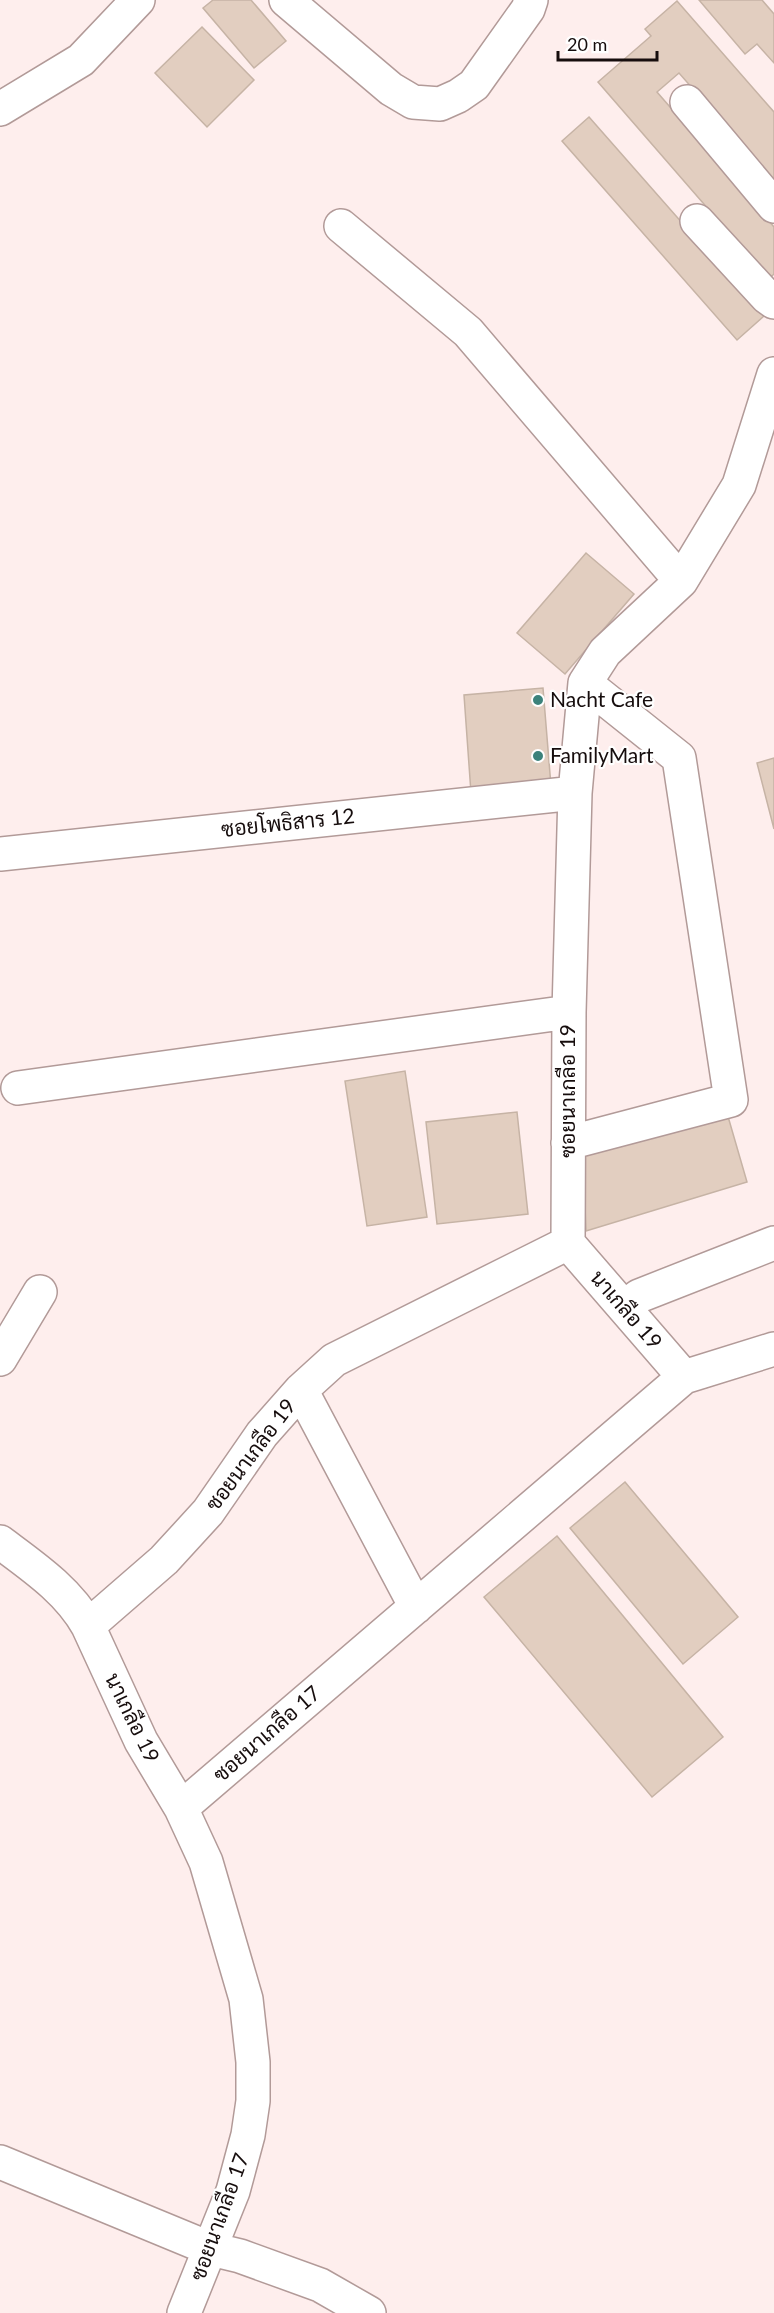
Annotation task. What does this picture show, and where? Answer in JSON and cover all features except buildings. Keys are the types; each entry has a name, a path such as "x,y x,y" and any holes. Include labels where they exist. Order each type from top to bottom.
{"street":[{"path":"0,109 81,60 138,0"},
{"path":"286,0 391,89 413,102 440,104 474,85 528,9 531,0"},
{"path":"687,102 774,206"},
{"path":"697,221 774,302"},
{"path":"341,226 468,332 681,582"},
{"name":"ซอยนาเกลือ 19","path":"88,1626 164,1560 208,1512 262,1434 301,1390 334,1360 568,1243 569,1012 575,792 585,683 605,652 681,582 739,485 774,374"},
{"path":"568,1143 731,1100 679,758 585,683"},
{"name":"ซอยโพธิสาร 12","path":"0,854 575,792"},
{"path":"18,1088 569,1012"},
{"name":"นาเกลือ 19","path":"568,1243 684,1377"},
{"path":"624,1307 639,1296 774,1243"},
{"path":"0,1359 40,1292"},
{"name":"ซอยนาเกลือ 17","path":"184,2313 233,2191 248,2135 253,2101 253,2062 246,1999 227,1927 206,1862 181,1808 684,1377 774,1350"},
{"path":"301,1390 416,1606"},
{"name":"นาเกลือ 19","path":"0,1542 66,1595 79,1610 141,1741 181,1808"},
{"path":"0,2162 211,2249 240,2256 320,2285 369,2313"}],"place":[{"name":"Nacht Cafe","path":"538,700"},
{"name":"FamilyMart","path":"538,756"}]}
